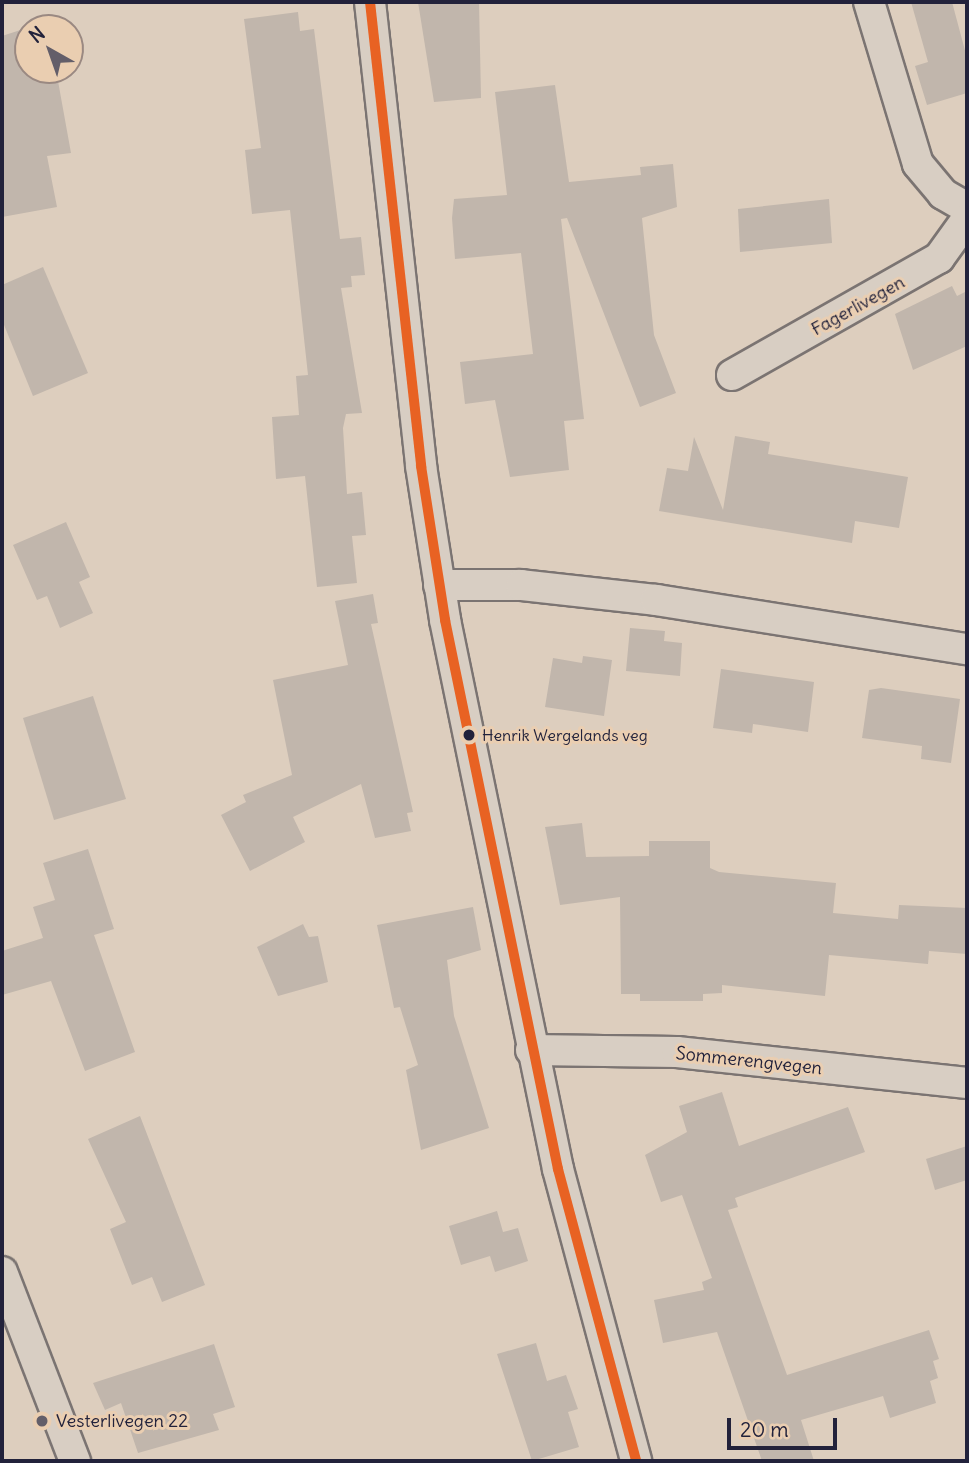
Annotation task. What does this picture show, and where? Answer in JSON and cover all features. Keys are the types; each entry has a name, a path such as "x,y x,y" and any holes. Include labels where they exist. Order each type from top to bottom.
{"street":[{"path":"370,2 439,585 531,1050 636,1461"},
{"path":"869,2 918,164 943,194 967,208"},
{"name":"Fagerlivegen","path":"732,375 939,258 967,219"},
{"path":"439,585 521,586 656,600 967,649"},
{"name":"Sommerengvegen","path":"531,1050 650,1050 967,1083"},
{"path":"2,1272 75,1461"}],"building":[{"path":"418,2 479,2 481,98 434,102"},
{"path":"911,2 952,2 967,58 967,93 927,105 915,66 928,62"},
{"path":"298,12 300,31 314,29 340,239 361,237 365,275 351,276 352,287 341,288 362,413 346,414 343,428 347,494 362,492 366,535 352,536 357,583 317,587 305,476 276,479 272,417 299,415 296,376 308,375 290,210 252,214 245,150 261,148 244,19"},
{"path":"14,32 14,84 59,84 71,153 47,156 57,207 2,217 2,36"},
{"path":"555,85 569,182 641,175 640,167 673,164 677,207 642,218 654,335 676,393 640,407 567,218 561,219 584,419 564,421 569,470 510,477 495,400 465,404 460,362 533,354 521,253 455,259 452,218 454,199 507,195 495,92"},
{"path":"829,199 832,243 740,252 738,209"},
{"path":"43,267 88,373 33,396 2,320 2,285"},
{"path":"952,286 957,296 967,291 967,346 913,370 895,314"},
{"path":"735,436 770,442 768,454 908,477 899,528 855,521 852,543 659,511 667,468 688,471 694,437 723,510"},
{"path":"66,522 90,577 79,582 93,613 60,628 47,596 37,600 13,545"},
{"path":"373,594 378,623 371,624 413,812 407,813 411,831 375,838 361,784 293,817 305,842 250,871 221,815 246,802 243,795 292,775 273,680 348,665 335,601"},
{"path":"630,628 665,631 664,641 682,643 680,676 626,671"},
{"path":"583,656 612,660 604,716 545,707 553,658 582,663"},
{"path":"721,669 814,682 808,732 753,724 752,733 713,728"},
{"path":"881,688 960,699 951,763 921,759 922,746 862,738 869,690"},
{"path":"93,696 126,799 54,820 23,718"},
{"path":"582,823 586,857 649,856 649,841 710,841 710,868 719,872 836,883 833,913 898,919 899,905 967,908 967,954 929,951 928,964 829,955 825,996 722,985 722,993 703,994 703,1001 640,1001 640,994 621,994 620,897 560,905 545,827"},
{"path":"88,849 114,929 94,935 135,1052 85,1071 51,981 2,995 2,951 43,938 33,907 55,900 43,863"},
{"path":"473,907 481,950 447,960 454,1016 489,1128 421,1150 406,1070 418,1065 400,1007 394,1008 377,925"},
{"path":"303,924 309,937 318,936 328,982 278,996 257,947"},
{"path":"722,1092 739,1146 848,1107 865,1152 735,1198 738,1207 728,1210 787,1375 929,1330 939,1359 933,1361 938,1378 930,1381 936,1403 890,1418 883,1396 801,1420 814,1461 762,1461 717,1332 663,1343 654,1300 704,1290 702,1282 712,1278 682,1195 661,1202 645,1155 687,1132 679,1106"},
{"path":"140,1116 205,1285 162,1302 152,1277 132,1285 110,1229 126,1222 88,1139"},
{"path":"967,1146 967,1180 935,1190 926,1159"},
{"path":"497,1211 503,1232 518,1228 528,1261 495,1272 490,1256 461,1265 449,1226"},
{"path":"536,1343 547,1381 566,1375 578,1409 568,1412 579,1447 532,1461 497,1354"},
{"path":"214,1344 235,1407 213,1414 219,1430 138,1453 121,1403 105,1410 93,1383"}],"transit line":[{"path":"370,2 421,466 445,620 558,1169 636,1461"}],"place":[{"name":"Henrik Wergelands veg","path":"469,735"},
{"name":"Vesterlivegen 22","path":"42,1421"}]}
